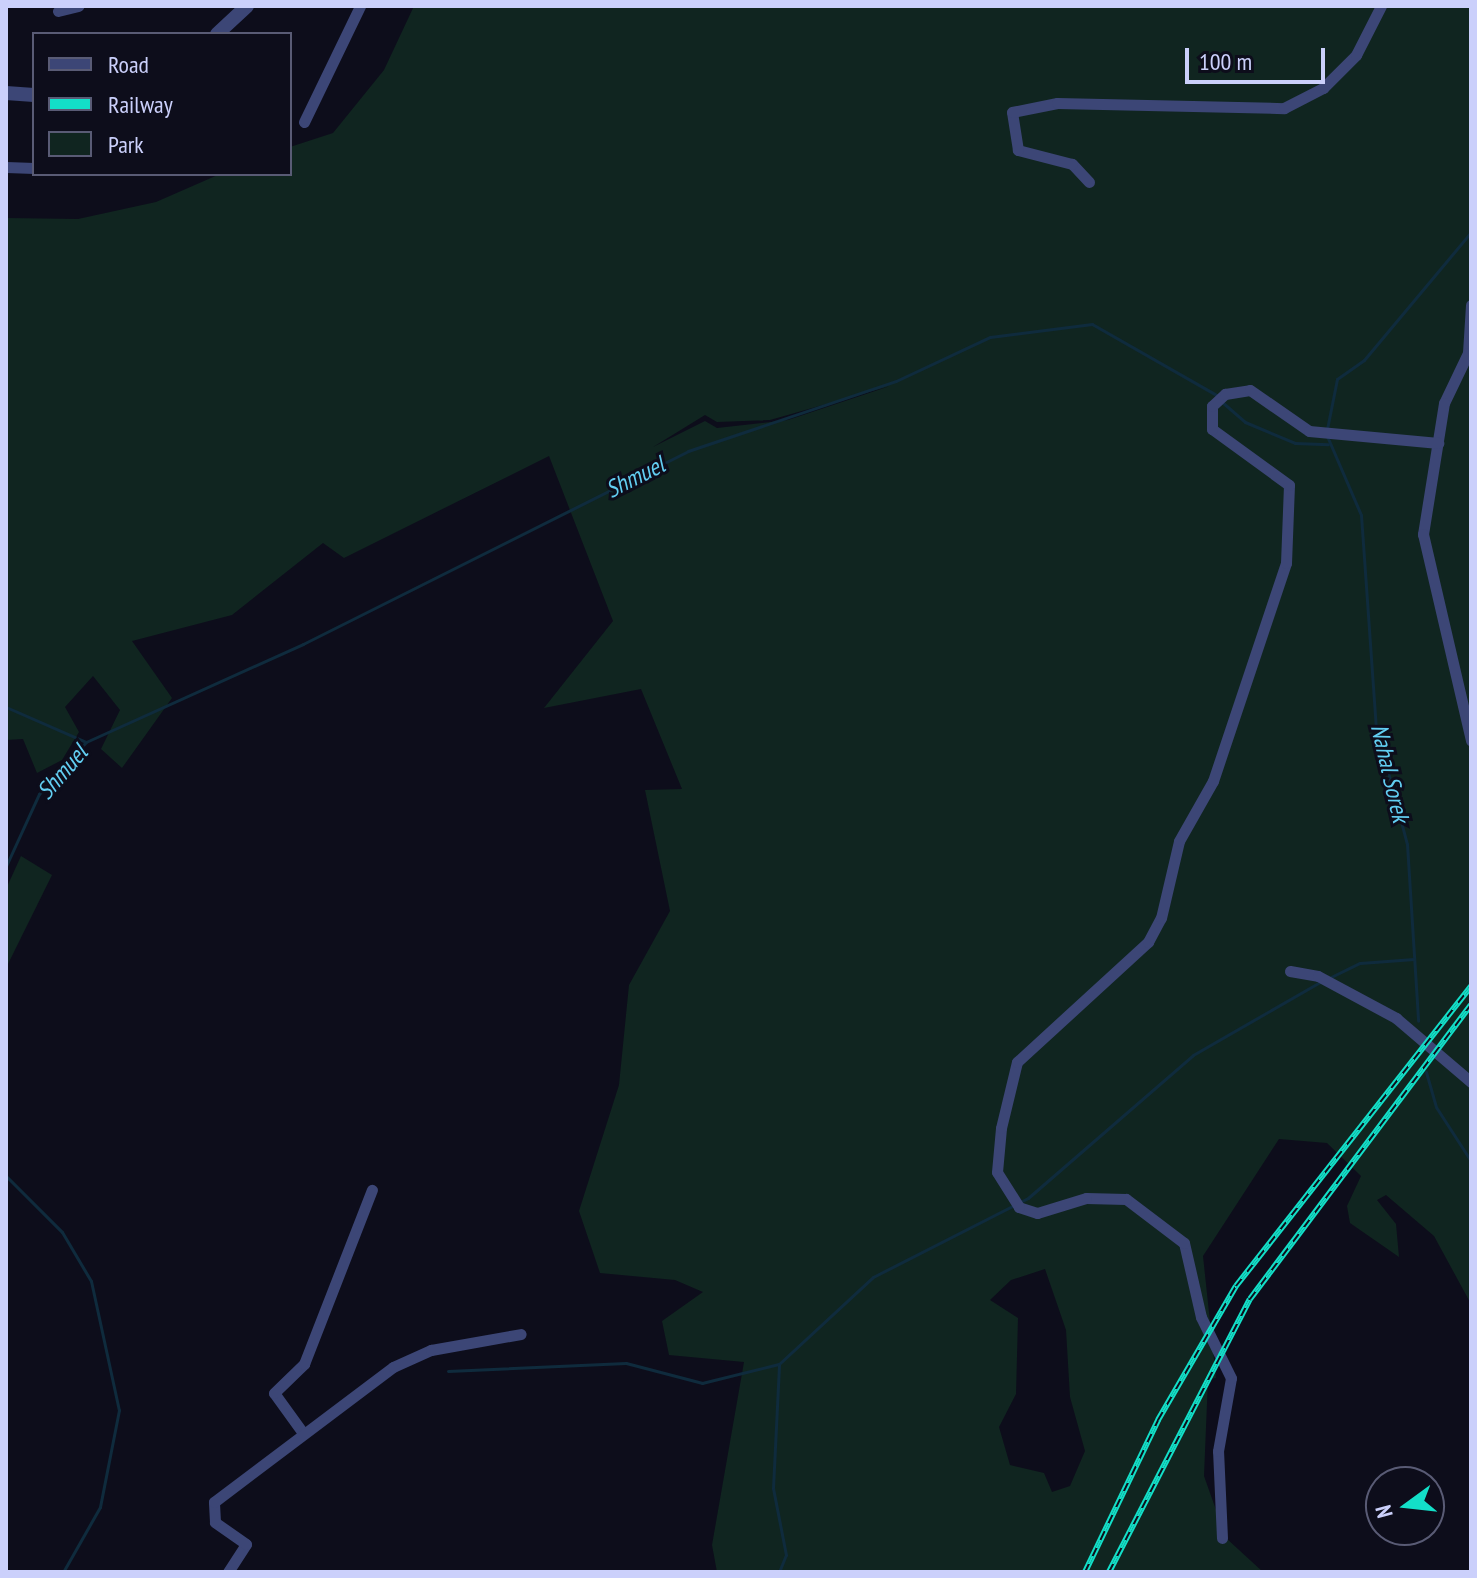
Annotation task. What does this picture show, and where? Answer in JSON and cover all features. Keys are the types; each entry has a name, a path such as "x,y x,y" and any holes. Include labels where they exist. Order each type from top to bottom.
{"street":[{"path":"58,11 78,6"},
{"path":"304,122 360,6"},
{"path":"1089,182 1072,164 1018,150 1017,107 1284,108 1323,88 1356,55 1381,6"},
{"path":"219,32 244,10"},
{"path":"6,93 32,95"},
{"path":"6,167 32,168"},
{"path":"1471,305 1468,353 1444,403 1424,519 1425,560 1471,741"},
{"path":"1222,1538 1218,1451 1231,1378 1201,1317 1184,1243 1126,1199 1086,1198 1037,1213 1019,1207 997,1172 1001,1128 1017,1062 1148,942 1161,918 1179,841 1213,781 1286,563 1289,485 1212,429 1206,422 1212,406 1225,394 1250,390 1309,431 1438,443"},
{"path":"1290,971 1318,976 1396,1018 1471,1082"},
{"path":"303,1433 274,1393 304,1364 372,1190"},
{"path":"228,1572 246,1544 215,1522 211,1508 303,1433 408,1360 521,1334"}],"green space":[{"path":"414,6 1471,6 1471,1304 1434,1236 1386,1195 1377,1200 1396,1224 1399,1257 1350,1223 1347,1206 1361,1176 1327,1143 1279,1139 1203,1256 1216,1378 1208,1379 1204,1476 1226,1538 1263,1572 717,1572 712,1545 744,1362 669,1355 662,1321 703,1292 675,1280 600,1273 579,1211 619,1085 629,985 670,911 645,790 682,789 641,689 544,708 613,621 549,456 344,558 323,543 232,615 132,641 172,698 122,768 101,749 120,710 93,676 65,707 79,732 62,760 37,773 23,739 6,740 6,218 78,219 156,202 215,176 292,176 292,146 333,133 384,70","holes":["890,386 788,420 717,428 705,421 653,447 705,415 717,422 770,420","1045,1269 1066,1330 1070,1397 1085,1451 1070,1486 1052,1492 1044,1473 1010,1465 999,1427 1016,1394 1018,1318 990,1300 1011,1280"]},
{"path":"21,856 52,875 6,968 6,889"}],"waterway":[{"name":"Nahal Sorek","path":"1327,429 1337,379 1364,360 1471,232"},
{"name":"Shmuel","path":"6,866 39,794 86,742 303,644 688,451 896,381 990,337 1092,324 1218,396"},
{"name":"Shmuel","path":"1222,402 1245,422 1295,443 1328,444"},
{"name":"Nahal Sorek","path":"1327,436 1361,515 1376,727 1407,844 1418,1021"},
{"path":"6,707 86,742"},
{"path":"1331,977 1360,963 1414,959"},
{"path":"448,1371 626,1363 702,1383 779,1364 873,1277 1028,1198 1193,1055 1320,982"},
{"name":"Nahal Sorek","path":"1426,1072 1436,1107 1471,1161"},
{"path":"6,1176 62,1232 91,1281 119,1410 100,1507 63,1572"},
{"path":"779,1364 773,1488 786,1555 779,1572"}],"railway":[{"path":"1085,1572 1158,1420 1236,1286 1471,986"},
{"path":"1109,1572 1250,1299 1471,1005"}]}
